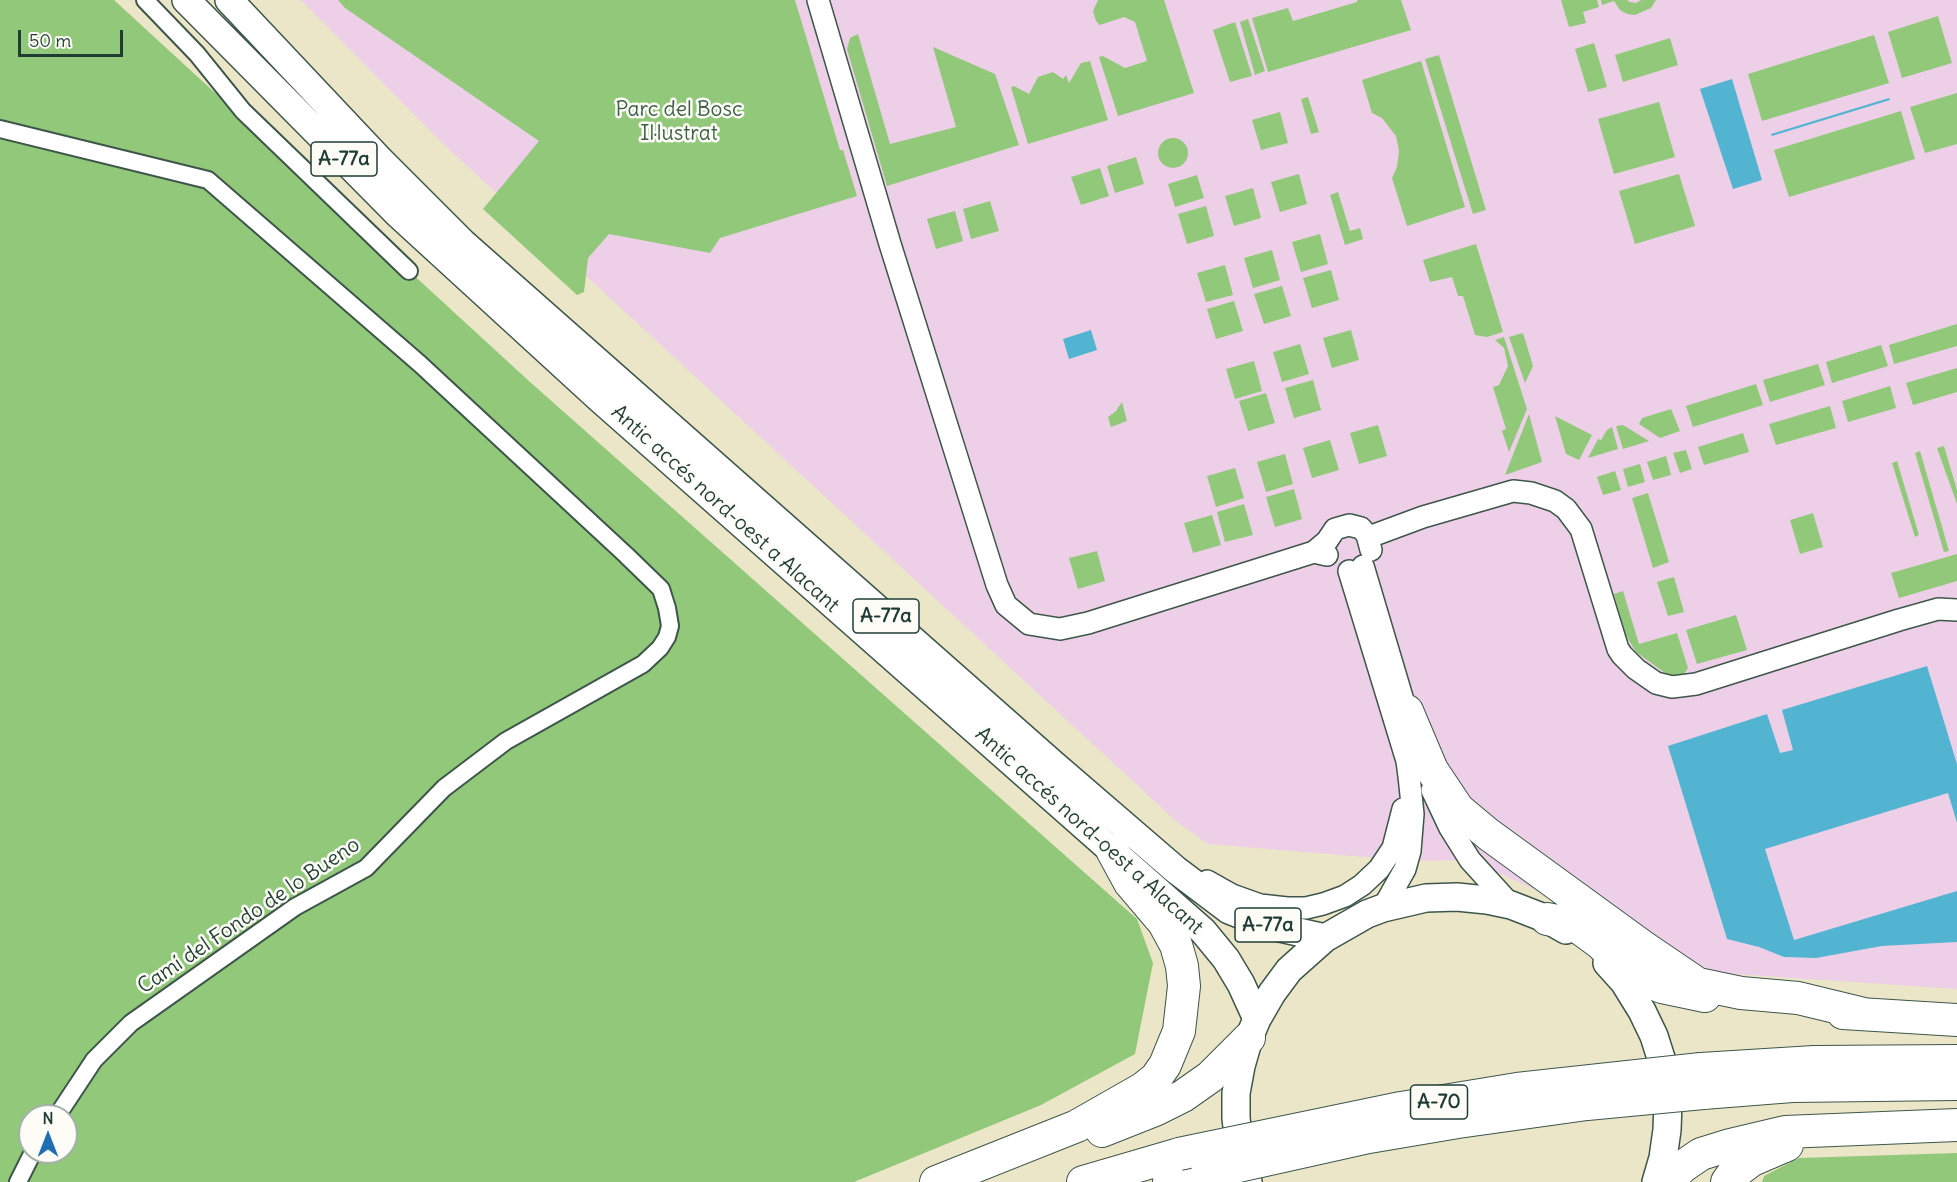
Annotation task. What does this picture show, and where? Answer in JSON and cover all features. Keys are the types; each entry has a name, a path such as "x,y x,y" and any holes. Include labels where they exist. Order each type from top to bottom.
{"highway":[{"path":"1407,711 1432,770 1458,809 1488,834 1698,984 1742,993 1798,998 1864,1014"},
{"path":"936,1182 1077,1126 1121,1102 1155,1078 1165,1065 1179,1030 1184,986 1182,966 1176,945 1164,923 1130,883 1112,850"},
{"path":"1547,919 1574,924 1600,943 1639,978 1662,987 1742,1003 1957,1020"},
{"path":"1624,982 1642,990 1743,1010 1864,1014"},
{"path":"965,1171 1059,1146 1155,1110 1183,1096 1210,1077 1253,1029"},
{"name":"A-70","path":"1174,1168 1207,1173 1369,1137 1587,1104 1814,1062 1957,1061"},
{"name":"A-70","path":"1083,1182 1174,1168 1401,1108 1517,1089 1702,1081 1815,1086 1957,1084"},
{"path":"1727,1182 1732,1175 1752,1160 1797,1142 1894,1132 1910,1128 1957,1125"},
{"path":"1668,1182 1682,1167 1701,1154 1730,1144 1774,1134 1895,1126 1910,1128"}],"main road":[{"name":"Antic accés nord-oest a Alacant","path":"186,0 398,214 518,307 596,361 1053,765 1176,870 1237,914 1268,925 1325,938"},
{"name":"Antic accés nord-oest a Alacant","path":"229,0 463,243 570,371 1203,931 1226,959 1241,984 1253,1029"},
{"path":"247,0 309,85"},
{"path":"1248,1182 1240,1153 1236,1093 1240,1066 1253,1029 1272,993 1289,970 1325,938 1367,914 1426,898 1456,897 1511,905 1547,919 1576,936 1598,954 1624,982 1654,1036 1666,1083 1667,1130 1663,1158 1656,1182"}],"street":[{"path":"146,0 198,54 243,111 409,272"},
{"path":"818,0 890,244 1000,595 1006,604 1029,624 1060,629 1088,623 1322,549 1330,534 1342,526 1356,526 1373,532 1513,491 1531,493 1555,501 1566,509 1581,529 1618,649 1636,669 1656,682 1672,687 1696,684 1918,614 1938,609 1957,610"},
{"name":"Camí del Fondo de lo Bueno","path":"0,129 208,180 427,370 661,590 670,626 667,637 660,648 642,664 506,741 444,788 366,868 295,907 131,1023 94,1060 65,1104"},
{"path":"1322,549 1335,566 1356,568 1370,555 1373,532"},
{"path":"1356,568 1407,711 1415,746 1433,795 1470,860 1511,905"},
{"path":"1356,568 1407,761 1413,814 1410,851 1405,868 1383,908"},
{"path":"1176,870 1210,882 1232,895 1260,905 1306,908 1345,896 1362,885 1379,869 1393,848 1402,819 1407,761"},
{"path":"18,1182 27,1164"}],"shaded area":[{"path":"301,0 1957,0 1957,989 1718,973 1470,860 1413,861 1208,844 1177,822 440,141"}],"green space":[{"path":"0,0 114,0 530,382 1137,919 1153,963 1135,1054 1041,1105 854,1182 0,1182"},
{"name":"Parc del Bosc Il·lustrat","path":"338,0 795,0 840,150 843,150 857,196 720,238 710,253 609,234 588,258 584,292 577,295 483,209 539,141 345,8"},
{"path":"1098,0 1164,0 1194,93 1118,116 1099,57 1103,56 1125,68 1147,61 1135,22 1124,17 1100,25 1093,11"},
{"path":"1357,0 1401,0 1411,30 1268,72 1252,18 1288,8 1293,21 1357,2"},
{"path":"1561,0 1597,0 1599,7 1583,12 1586,23 1569,27"},
{"path":"1601,0 1627,0 1636,3 1641,0 1656,0 1651,8 1635,15 1620,10 1614,1 1602,5"},
{"path":"1938,16 1952,63 1902,78 1888,32"},
{"path":"1248,19 1265,71 1255,75 1240,22"},
{"path":"1235,22 1252,76 1230,82 1213,30"},
{"path":"858,34 890,144 956,127 933,47 995,74 1019,145 887,186 847,49 850,38"},
{"path":"1874,35 1889,83 1762,121 1748,74"},
{"path":"1670,38 1678,65 1623,82 1615,55"},
{"path":"1594,43 1607,87 1588,92 1575,49"},
{"path":"1439,55 1486,210 1473,214 1425,59"},
{"path":"1090,61 1108,120 1028,144 1011,87 1014,86 1029,94 1038,77 1053,72 1063,79 1066,75 1069,83 1081,63"},
{"path":"1421,61 1465,207 1407,226 1392,178 1397,167 1399,151 1396,136 1382,118 1372,113 1362,80"},
{"path":"1957,93 1957,144 1925,153 1910,107"},
{"path":"1308,97 1319,132 1311,134 1301,99"},
{"path":"1659,102 1675,157 1614,174 1598,119"},
{"path":"1901,111 1915,159 1789,197 1774,150"},
{"path":"1280,112 1288,143 1261,150 1252,120"},
{"path":"1173,138 1184,142 1188,153 1184,164 1173,168 1162,164 1158,153 1162,142"},
{"path":"1136,157 1144,184 1115,193 1107,166"},
{"path":"1100,168 1109,196 1081,205 1071,177"},
{"path":"1299,174 1307,204 1280,212 1271,182"},
{"path":"1679,174 1695,226 1635,244 1619,191"},
{"path":"1197,175 1204,198 1175,207 1168,184"},
{"path":"1253,188 1261,218 1234,226 1225,196"},
{"path":"1338,192 1350,231 1360,228 1363,239 1345,245 1330,195"},
{"path":"990,201 999,231 971,239 963,209"},
{"path":"1206,206 1214,236 1187,244 1178,214"},
{"path":"955,211 963,241 936,249 927,219"},
{"path":"1320,234 1328,264 1301,272 1292,242"},
{"path":"1476,244 1503,332 1487,337 1475,335 1463,296 1458,296 1452,277 1430,282 1423,260"},
{"path":"1272,250 1280,280 1253,288 1244,258"},
{"path":"1225,265 1233,295 1206,302 1197,273"},
{"path":"1331,270 1339,300 1312,308 1303,278"},
{"path":"1282,286 1291,316 1264,324 1254,294"},
{"path":"1234,301 1243,331 1216,339 1207,309"},
{"path":"1957,324 1957,346 1894,364 1889,345"},
{"path":"1351,330 1359,360 1332,368 1323,338"},
{"path":"1523,333 1533,366 1525,383 1509,337"},
{"path":"1504,337 1527,409 1509,452 1502,431 1506,429 1493,387 1499,385 1508,366 1504,348 1495,340"},
{"path":"1300,344 1309,374 1282,382 1273,352"},
{"path":"1881,345 1888,366 1832,383 1826,362"},
{"path":"1254,361 1262,391 1235,399 1226,369"},
{"path":"1818,364 1825,385 1770,402 1763,380"},
{"path":"1957,368 1957,392 1913,405 1906,383"},
{"path":"1313,380 1321,410 1294,418 1285,388"},
{"path":"1756,384 1763,405 1693,427 1686,406"},
{"path":"1890,386 1896,408 1848,422 1842,401"},
{"path":"1266,393 1275,423 1248,431 1239,401"},
{"path":"1122,402 1127,421 1111,427 1108,417"},
{"path":"1830,406 1836,428 1776,445 1769,424"},
{"path":"1671,409 1680,431 1660,438 1639,424 1642,418"},
{"path":"1529,414 1542,462 1505,475"},
{"path":"1555,416 1592,435 1579,460 1566,454"},
{"path":"1378,425 1387,456 1359,464 1350,433"},
{"path":"1623,425 1649,441 1623,449 1616,426"},
{"path":"1612,427 1618,449 1588,458 1598,439 1601,440 1607,430"},
{"path":"1743,433 1749,452 1704,465 1698,447"},
{"path":"1330,440 1339,470 1312,478 1303,448"},
{"path":"1944,446 1957,490 1957,504 1937,448"},
{"path":"1686,450 1692,469 1680,473 1673,453"},
{"path":"1920,451 1949,551 1944,552 1915,453"},
{"path":"1285,454 1293,484 1266,492 1257,462"},
{"path":"1666,456 1671,475 1653,480 1647,462"},
{"path":"1897,461 1919,535 1915,537 1892,463"},
{"path":"1640,464 1645,482 1628,487 1623,469"},
{"path":"1235,468 1244,498 1216,507 1207,476"},
{"path":"1615,471 1621,490 1603,495 1597,477"},
{"path":"1294,489 1302,519 1275,527 1266,497"},
{"path":"1648,493 1669,562 1653,568 1632,498"},
{"path":"1244,504 1253,535 1225,542 1217,512"},
{"path":"1813,513 1823,547 1800,554 1790,520"},
{"path":"1212,515 1221,545 1193,553 1184,523"},
{"path":"1097,551 1105,581 1078,589 1069,558"},
{"path":"1957,554 1957,581 1899,598 1891,573"},
{"path":"1674,577 1684,612 1668,616 1657,582"},
{"path":"1623,591 1639,644 1677,633 1688,668 1683,676 1668,675 1636,652 1625,634 1614,594"},
{"path":"1736,615 1747,650 1697,664 1686,630"},
{"path":"1957,1153 1957,1182 1762,1182 1764,1176 1799,1158"}],"water":[{"path":"1732,79 1762,180 1733,189 1700,89"},
{"path":"1889,98 1890,100 1772,136 1771,134"},
{"path":"1091,330 1097,350 1069,359 1063,339"},
{"path":"1927,666 1957,764 1957,823 1948,793 1765,849 1794,940 1957,891 1957,942 1882,946 1816,958 1784,957 1759,947 1727,939 1668,746 1767,714 1780,753 1793,750 1782,710"}]}
